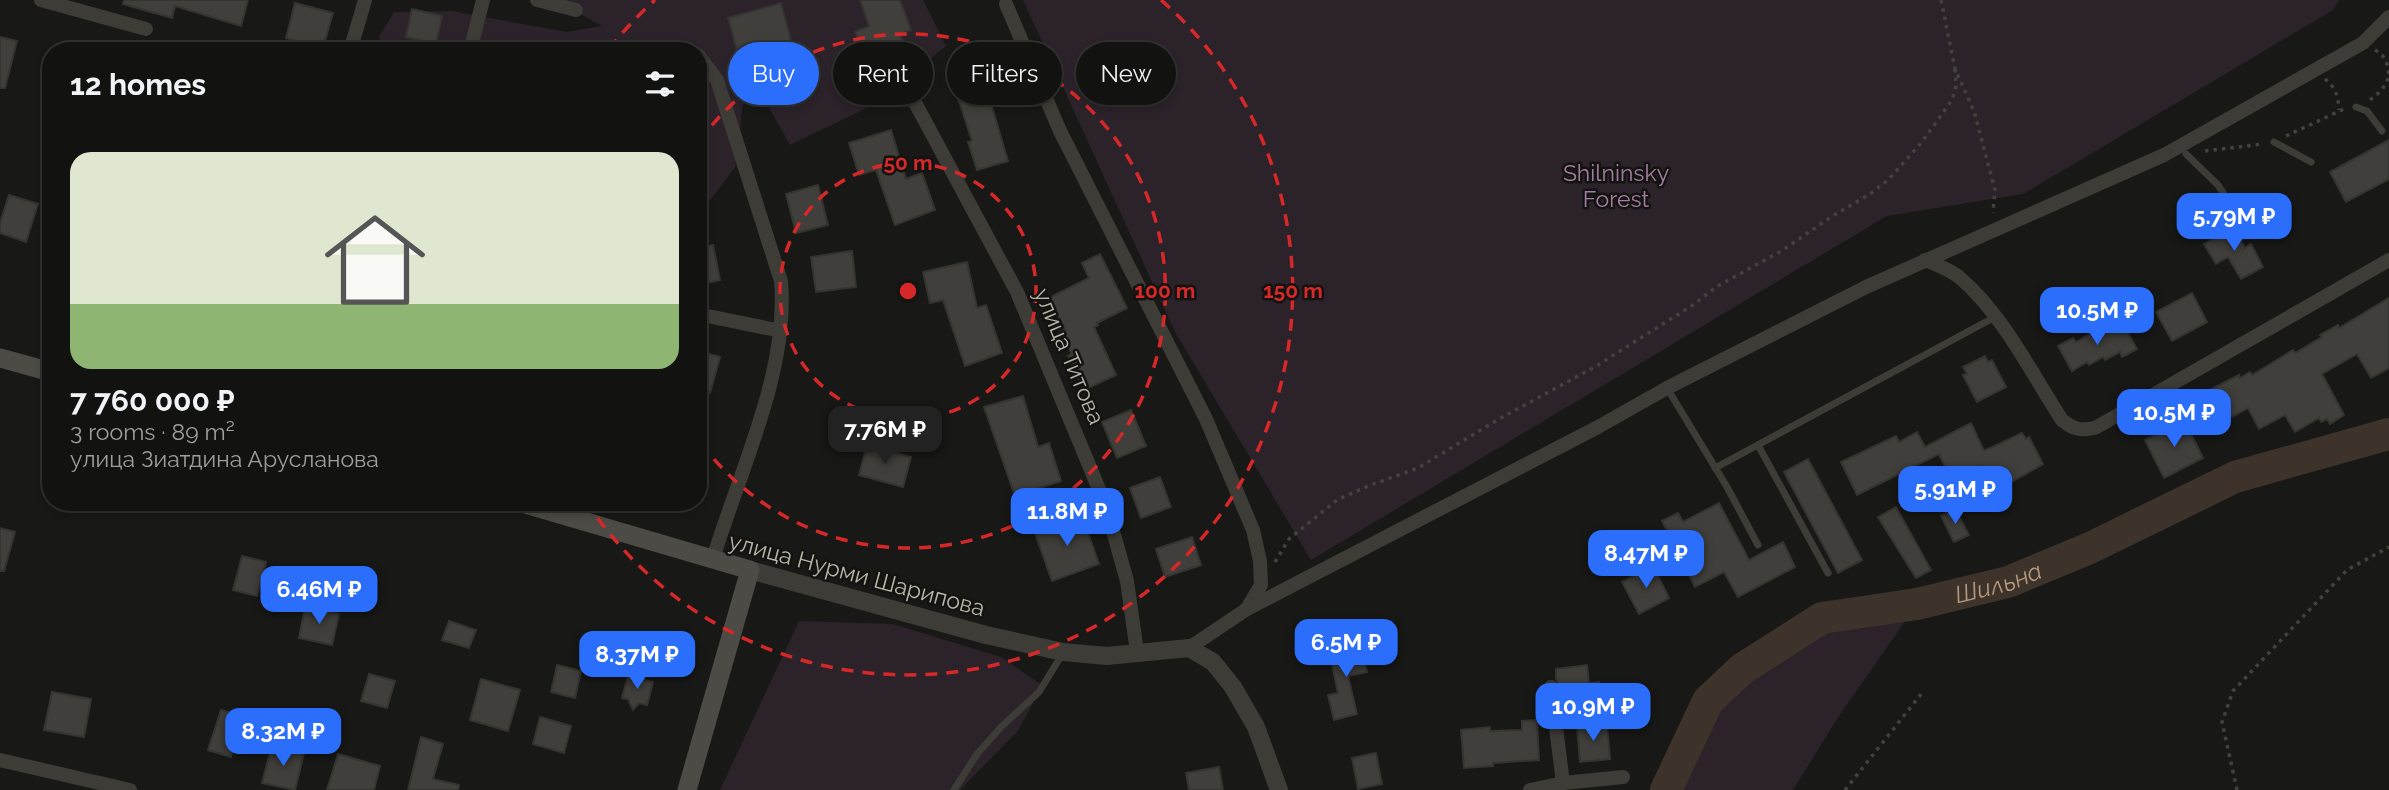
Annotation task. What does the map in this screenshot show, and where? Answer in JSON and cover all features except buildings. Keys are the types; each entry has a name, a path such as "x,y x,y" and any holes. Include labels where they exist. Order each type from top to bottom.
{"main road":[{"path":"0,358 42,370"},
{"name":"улица Нурми Шарипова","path":"548,511 750,570"},
{"path":"687,790 750,570"}],"street":[{"path":"41,0 146,29"},
{"path":"353,42 365,0"},
{"path":"472,42 483,0"},
{"path":"537,0 576,10"},
{"path":"1006,4 1060,131 1206,419 1253,530 1261,561 1261,585 1247,609"},
{"path":"1279,790 1256,727 1233,687 1213,662 1189,648 1247,609 1598,427 1667,388 1867,287 2164,155 2363,43 2389,17"},
{"path":"707,67 717,80 781,281 783,309 781,331 767,393 713,559"},
{"name":"улица Титова","path":"916,105 1017,292 1106,506 1127,581 1137,652"},
{"path":"1925,260 1958,277 1995,317 2062,420 2073,428 2084,430 2095,428 2389,260"},
{"path":"707,316 781,331"},
{"name":"улица Нурми Шарипова","path":"750,570 986,635 1063,652 1107,656 1189,648"},
{"path":"1551,687 1563,783"},
{"path":"0,760 130,790"},
{"path":"1530,790 1563,783 1623,778"}],"lane":[{"path":"2356,107 2367,111 2382,131"},
{"path":"2274,142 2311,162"},
{"path":"2186,154 2218,185 2238,216"},
{"path":"1715,468 1995,317"},
{"path":"1667,388 1758,545"},
{"path":"1758,445 1828,573"},
{"path":"954,790 977,754 1001,727 1039,692 1063,652"}],"path":[{"path":"1261,585 1289,539 1336,500 1418,468 1499,419 1593,368 1693,305 1716,287 1783,250 1888,180 1922,142 1952,100 1956,86 1955,69 1941,0"},
{"path":"2186,154 2274,142 2339,110 2356,107 2369,100 2382,90 2389,77 2388,64 2382,53 2363,43"},
{"path":"1955,69 1974,111 1994,190 1993,229"},
{"path":"2312,73 2333,85 2339,97 2339,110"},
{"path":"2237,790 2222,722 2233,691 2347,570 2389,547"},
{"path":"1845,790 1922,693"}],"green space":[{"path":"537,0 923,0 946,46 933,57 933,42 833,42 833,105 873,105 790,145 768,106 756,105 819,105 819,42 728,42 728,105 743,105 735,167 707,205 707,42 382,42 379,37 394,12 452,11 566,32 602,26 571,9"},
{"name":"Shilninsky Forest","path":"1023,0 2339,0 2333,10 2023,194 1887,216 1311,560 1175,332 1062,85 1062,42 1042,42"},
{"path":"1917,604 1839,716 1793,790 1666,790 1708,701 1742,669 1822,618"},
{"path":"799,621 893,624 1001,657 1043,686 1017,732 960,790 720,790"}],"waterway":[{"name":"Шильна","path":"1666,790 1708,701 1742,669 1822,618 1917,604 2008,582 2090,548 2235,477 2389,434"}]}
